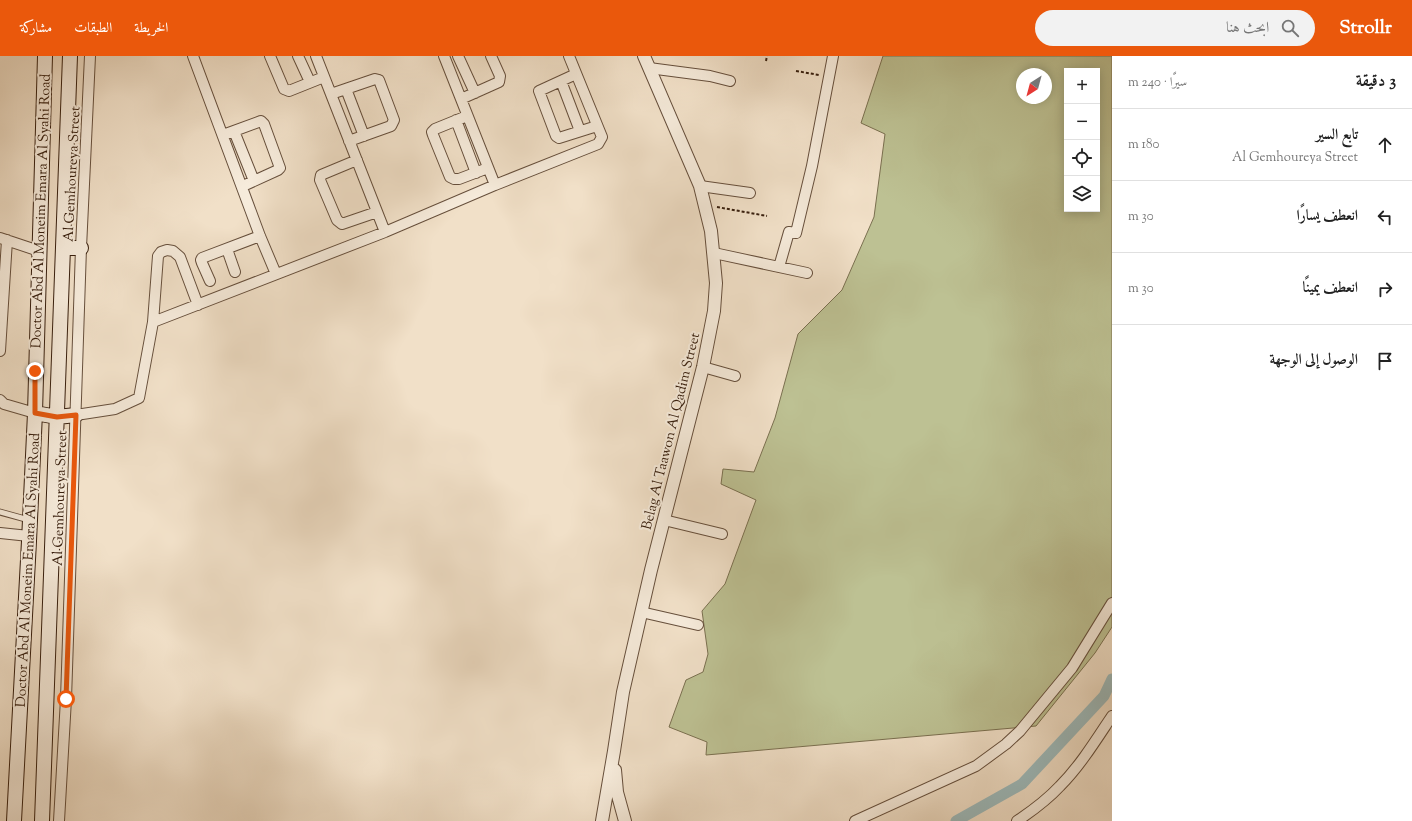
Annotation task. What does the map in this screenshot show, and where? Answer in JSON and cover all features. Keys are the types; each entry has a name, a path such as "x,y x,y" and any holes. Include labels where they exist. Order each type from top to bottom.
{"main road":[{"name":"Doctor Abd Al Moneim Emara Al Syahi Road","path":"14,821 35,413 45,56"},
{"name":"Doctor Abd Al Moneim Emara Al Syahi Road","path":"42,821 70,56"},
{"path":"63,248 81,248"},
{"path":"35,413 57,417 76,415"},
{"path":"29,538 52,541"}],"street":[{"name":"Al Gemhoureya Street","path":"59,821 66,699 81,248 90,56"},
{"path":"193,56 243,186 260,236 276,274"},
{"path":"270,56 284,89 289,90 324,77"},
{"path":"298,56 310,82"},
{"path":"316,56 385,232"},
{"path":"444,56 495,185"},
{"path":"458,56 475,93"},
{"path":"461,99 499,82 500,79 491,56"},
{"path":"153,322 385,232 495,185 598,144 602,137 569,56"},
{"name":"Belag Al Taawon Al Qadim Street","path":"602,821 622,692 703,367 714,311 716,283 711,231 700,186 644,56"},
{"path":"779,267 789,232 796,232 812,166 833,56"},
{"path":"649,68 710,76 730,81"},
{"path":"576,74 540,90 539,92 558,138 597,126"},
{"path":"331,94 377,79 394,120 391,126 349,141"},
{"path":"561,81 580,131"},
{"path":"346,89 364,136"},
{"path":"467,116 435,129 432,132 433,135 450,177 459,179 488,168"},
{"path":"456,120 476,173"},
{"path":"223,135 261,122 264,124 280,168 243,186"},
{"path":"234,131 254,181"},
{"path":"357,160 321,175 320,180 337,220 342,224 377,212"},
{"path":"700,186 750,193"},
{"path":"210,281 201,260 202,258 260,236"},
{"path":"0,351 3,239 39,251"},
{"path":"227,248 235,272"},
{"path":"76,415 115,409 139,398 153,322 158,256 161,252 167,250 172,251 180,257 198,305"},
{"path":"714,253 807,273"},
{"path":"703,367 735,376"},
{"path":"1,403 35,413"},
{"path":"664,520 722,534"},
{"path":"0,533 29,538"},
{"path":"855,821 976,766 992,756 1020,731 1072,668 1112,603"},
{"path":"641,612 698,625"},
{"path":"1017,821 1036,808 1061,786 1112,716"},
{"path":"614,751 617,792 625,821"}],"lane":[{"path":"0,512 30,520"}],"path":[{"path":"766,61 767,56"},
{"path":"796,71 829,76"},
{"path":"705,204 767,216"}],"green space":[{"path":"883,56 1112,56 1112,627 1095,653 1036,726 706,755 707,742 669,727 686,680 703,672 708,654 702,611 725,584 756,500 721,484 723,469 754,472 775,418 798,334 842,290 874,217 885,134 861,123"}],"waterway":[{"path":"956,821 1022,784 1104,696 1112,679"}],"route":[{"path":"35,371 35,413 57,417 76,415 66,699"}]}
